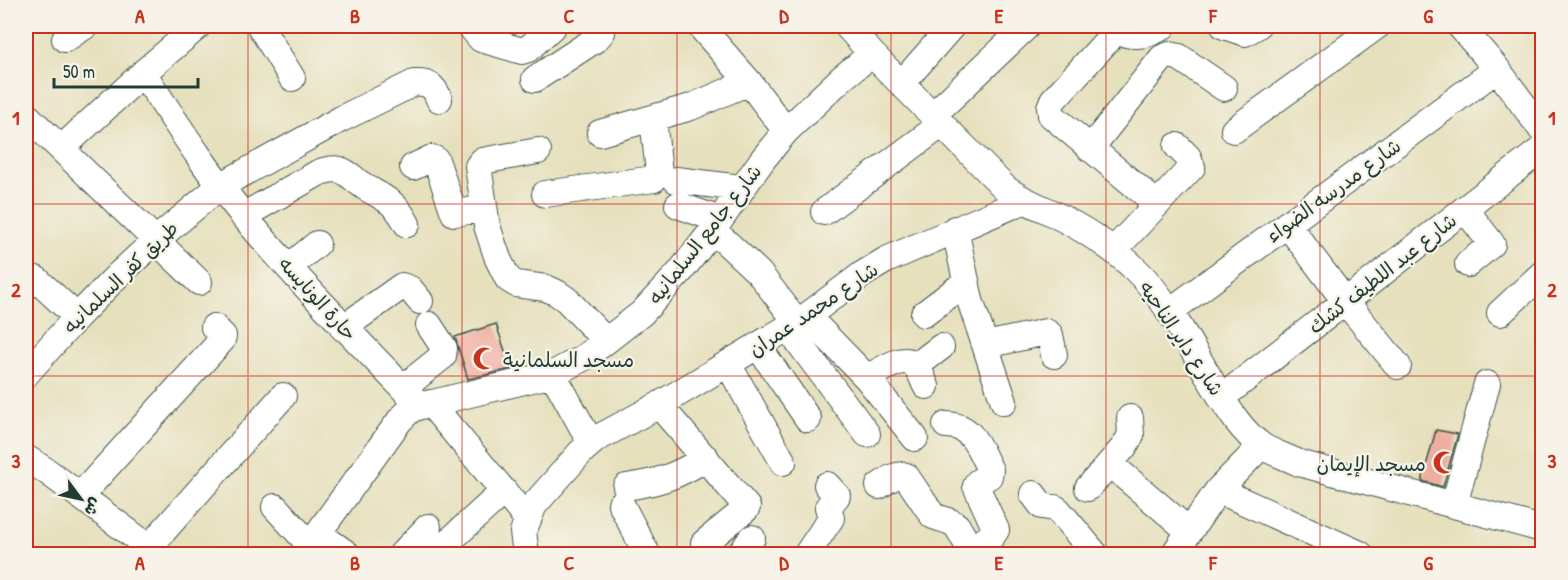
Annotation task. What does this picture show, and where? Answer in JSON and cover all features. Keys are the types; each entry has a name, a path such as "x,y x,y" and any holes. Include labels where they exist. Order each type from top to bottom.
{"street":[{"path":"62,148 198,26"},
{"path":"260,26 292,78"},
{"path":"470,26 481,39 522,51 528,49 553,26"},
{"path":"535,79 596,39 602,32 601,26"},
{"path":"700,26 749,82 786,131"},
{"name":"شارع داير الناحيه","path":"847,26 1006,189 1023,201 1047,211 1114,250 1135,269 1169,312 1239,424 1261,446 1299,463 1542,529"},
{"path":"902,83 952,26"},
{"path":"824,212 938,120 1027,26"},
{"path":"1224,26 1245,33 1257,26"},
{"path":"1234,130 1377,26"},
{"path":"1158,204 1056,120 1051,115 1050,107 1053,100 1115,28 1136,36 1160,28"},
{"path":"1466,28 1497,69 1538,112"},
{"name":"شارع جامع السلمانيه","path":"311,545 400,420 418,399 553,374 583,358 642,313 680,272 786,131 827,90 872,54"},
{"path":"1090,149 1162,58 1170,55 1179,57 1224,88"},
{"name":"شارع مدرسه الضواء","path":"1169,312 1497,69"},
{"name":"حارة الونايسه","path":"143,73 243,216 343,327 418,399 504,491 527,519"},
{"name":"طريق كفر السلمانيه","path":"26,374 77,317 156,240 220,186 341,119 414,83 426,82 435,88 439,99"},
{"path":"600,133 691,107 749,82"},
{"path":"26,115 199,282"},
{"path":"545,194 654,179 659,172 653,119"},
{"path":"1114,250 1192,167 1188,156 1177,146"},
{"name":"شارع عبد اللطيف كشك","path":"1221,398 1542,149"},
{"path":"538,152 479,163 483,209 492,243 508,279 516,284 546,288 557,293 567,300 606,341"},
{"path":"413,166 432,158 436,160 454,213 483,209"},
{"path":"243,216 318,173 325,170 339,170 353,176 364,186 390,200 400,211 407,224"},
{"path":"741,188 677,193 716,225 759,273 798,322 867,434"},
{"name":"شارع محمد عمران","path":"586,448 798,322 862,274 903,252 1023,201"},
{"path":"1465,209 1492,244 1468,264"},
{"path":"1287,224 1398,366"},
{"path":"954,229 970,300 1004,402"},
{"path":"290,267 317,244"},
{"path":"1500,313 1542,274"},
{"path":"26,284 32,278 36,279 77,317"},
{"path":"924,314 966,282"},
{"path":"343,327 379,289 402,286 410,289 444,348 443,356 418,399"},
{"path":"798,322 867,378 915,438"},
{"path":"80,496 222,340 223,336 213,327"},
{"path":"986,345 1046,332 1050,335 1054,355"},
{"path":"758,346 808,419"},
{"path":"867,378 901,361 909,361 921,376 941,347"},
{"path":"728,364 783,462"},
{"path":"526,555 524,531 534,506 586,448 553,374"},
{"path":"1454,506 1487,384"},
{"path":"26,458 80,496 150,552 283,396"},
{"path":"659,405 747,507 704,543"},
{"path":"1088,488 1124,447 1131,435 1130,418"},
{"path":"879,486 895,476 901,474 906,476 933,516 957,526 972,552 992,536 996,530 976,486 978,482 989,476 990,470 970,433 958,425 946,425"},
{"path":"1110,464 1182,547 1218,490 1261,446"},
{"path":"647,555 623,495 681,473 706,458"},
{"path":"807,555 831,518 828,507 837,497 827,485"},
{"path":"1218,490 1360,555"},
{"path":"435,555 504,491"},
{"path":"1033,494 1042,506 1059,511 1095,555"},
{"path":"275,507 311,545 347,555"},
{"path":"402,555 428,527"}],"building":[{"name":"مسجد السلمانية","path":"496,324 511,369 468,379 455,337"},
{"path":"1436,430 1458,434 1443,487 1422,481"}],"place":[{"name":"مسجد السلمانية","path":"485,359"},
{"name":"مسجد الإيمان","path":"1444,463"}]}
